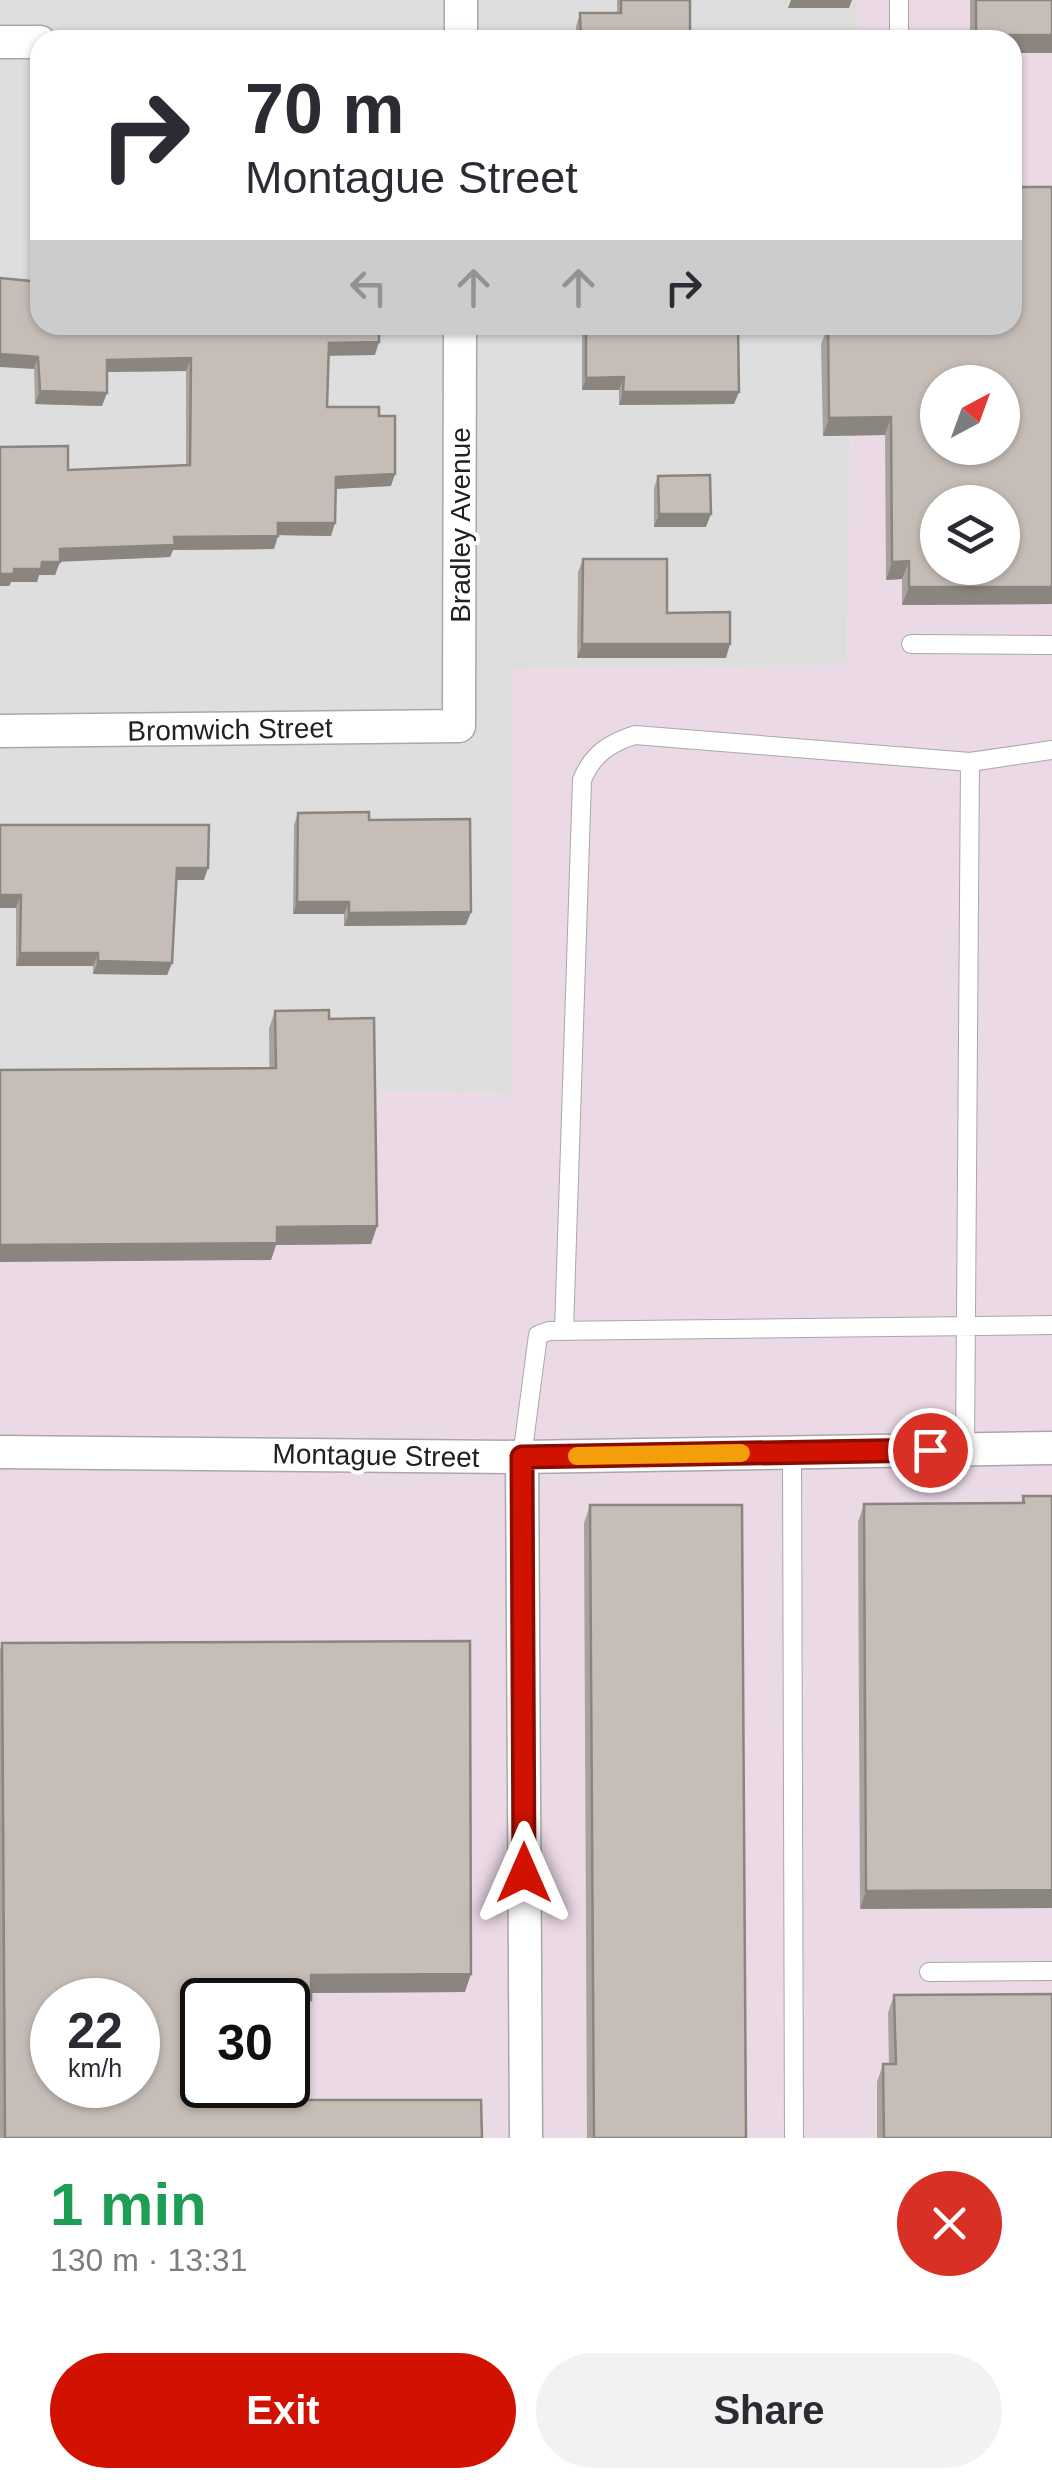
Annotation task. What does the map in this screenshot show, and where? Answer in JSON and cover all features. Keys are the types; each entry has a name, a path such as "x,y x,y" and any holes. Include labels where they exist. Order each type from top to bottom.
{"street":[{"path":"462,0 462,30"},
{"path":"0,42 30,42"},
{"name":"Bradley Avenue","path":"459,726 460,335"},
{"name":"Bromwich Street","path":"0,732 459,726"},
{"name":"Montague Street","path":"0,1452 522,1457 1052,1448"},
{"path":"522,1457 526,2138"}],"lane":[{"path":"898,30 899,0"},
{"path":"911,644 1052,646"},
{"path":"564,1330 582,780 590,762 620,740 635,735 970,762 1052,750"},
{"path":"965,1450 970,762"},
{"path":"522,1457 538,1334 564,1330 1052,1324"},
{"path":"792,1452 794,2138"},
{"path":"929,1972 1052,1971"}],"shaded area":[{"path":"0,0 858,0 857,30 30,30 30,335 852,335 847,666 512,669 512,1094 0,1084"},
{"path":"858,0 1052,0 1052,2138 0,2138 0,1084 512,1094 512,669 847,666 852,335 1022,335 1022,30 857,30"}],"building":[{"path":"621,0 690,0 690,30 581,30 580,13 621,13"},
{"path":"976,0 1052,0 1052,35 1022,35 1022,30 976,30"},
{"path":"1022,187 1052,187 1052,587 909,587 909,561 892,562 891,417 829,418 828,335 1022,335"},
{"path":"0,278 30,281 30,335 379,335 379,342 329,343 327,407 379,407 379,416 395,416 395,474 336,477 335,523 278,523 278,536 174,537 175,545 60,549 60,562 42,562 41,569 14,569 14,574 0,574 0,447 68,446 68,470 190,465 191,358 107,360 107,393 40,391 38,357 0,354"},
{"path":"586,335 738,335 739,392 623,392 624,377 586,378"},
{"path":"710,475 711,514 659,514 658,476"},
{"path":"583,559 667,559 667,613 730,612 730,644 582,644"},
{"path":"369,812 369,820 470,819 471,912 349,913 349,902 297,902 298,813"},
{"path":"0,825 209,825 208,868 177,868 172,963 98,961 98,953 20,953 21,895 0,895"},
{"path":"329,1010 329,1019 374,1018 377,1226 277,1227 277,1243 0,1245 0,1070 276,1068 275,1011"},
{"path":"1023,1496 1052,1496 1052,1890 866,1891 864,1504 1024,1503"},
{"path":"590,1505 742,1505 746,2138 594,2138"},
{"path":"470,1641 471,1974 311,1975 311,2000 310,1978 180,1978 180,2108 310,2108 310,2100 481,2100 482,2138 5,2138 2,1643"},
{"path":"1052,1994 1052,2138 884,2138 883,2064 896,2064 894,1995"}],"slow traffic":[{"path":"577,1456 741,1453"}],"route":[{"path":"524,1873 522,1457 930,1450"}]}
